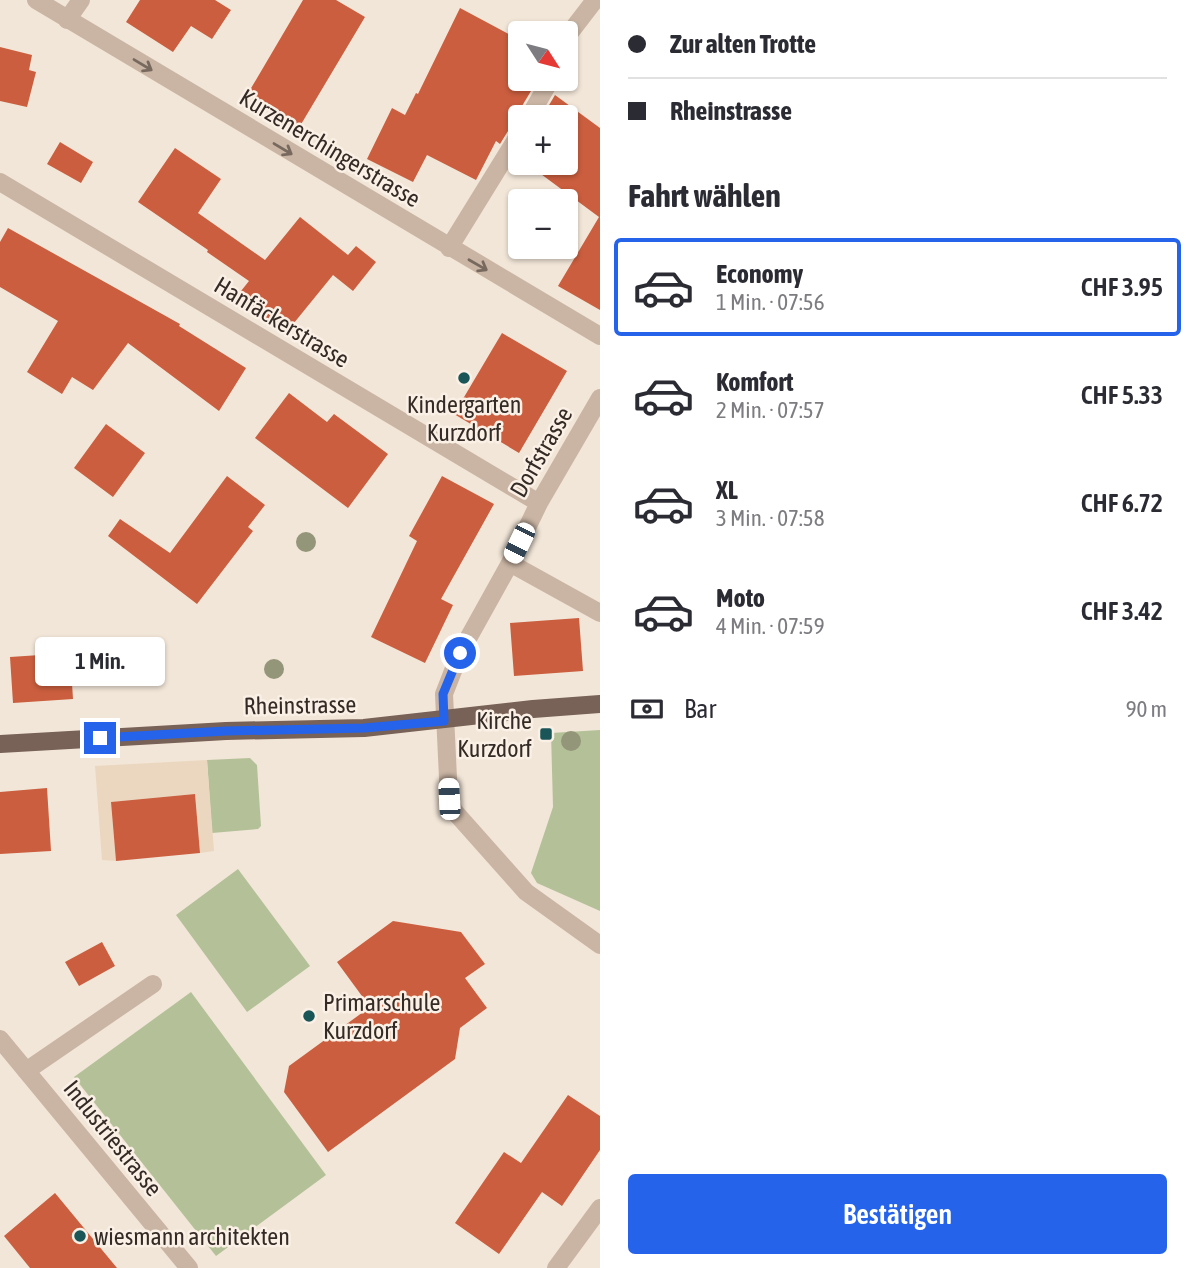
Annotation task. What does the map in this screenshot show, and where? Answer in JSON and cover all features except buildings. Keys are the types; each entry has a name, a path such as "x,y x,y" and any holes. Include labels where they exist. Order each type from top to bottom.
{"main road":[{"name":"Rheinstrasse","path":"0,744 226,731 364,728 600,704"}],"street":[{"name":"Kurzenerchingerstrasse","path":"36,0 600,336"},
{"path":"67,20 81,0"},
{"path":"578,22 595,0"},
{"path":"449,248 508,152"},
{"name":"Hanfäckerstrasse","path":"0,182 539,503"},
{"name":"Dorfstrasse","path":"600,398 539,503 510,563 460,653 443,694 449,799 454,811 526,892 600,945"},
{"path":"510,563 600,613"},
{"path":"26,1071 153,984"},
{"name":"Industriestrasse","path":"0,1039 189,1268"},
{"path":"556,1268 600,1208"}],"green space":[{"path":"600,730 600,911 537,883 531,873 553,807 551,733"},
{"path":"250,758 257,765 261,826 258,829 212,833 207,760"},
{"path":"238,869 310,966 247,1012 176,915"},
{"path":"191,992 326,1175 216,1256 74,1077"}],"shaded area":[{"path":"207,760 214,851 200,853 195,794 111,802 116,861 102,860 95,766"}],"place":[{"name":"Kindergarten Kurzdorf","path":"464,378"},
{"name":"Kirche Kurzdorf","path":"546,734"},
{"name":"Primarschule Kurzdorf","path":"309,1016"},
{"name":"wiesmann architekten","path":"80,1236"}],"route":[{"path":"100,738 226,731 364,728 444,721 443,694 460,653"}]}
